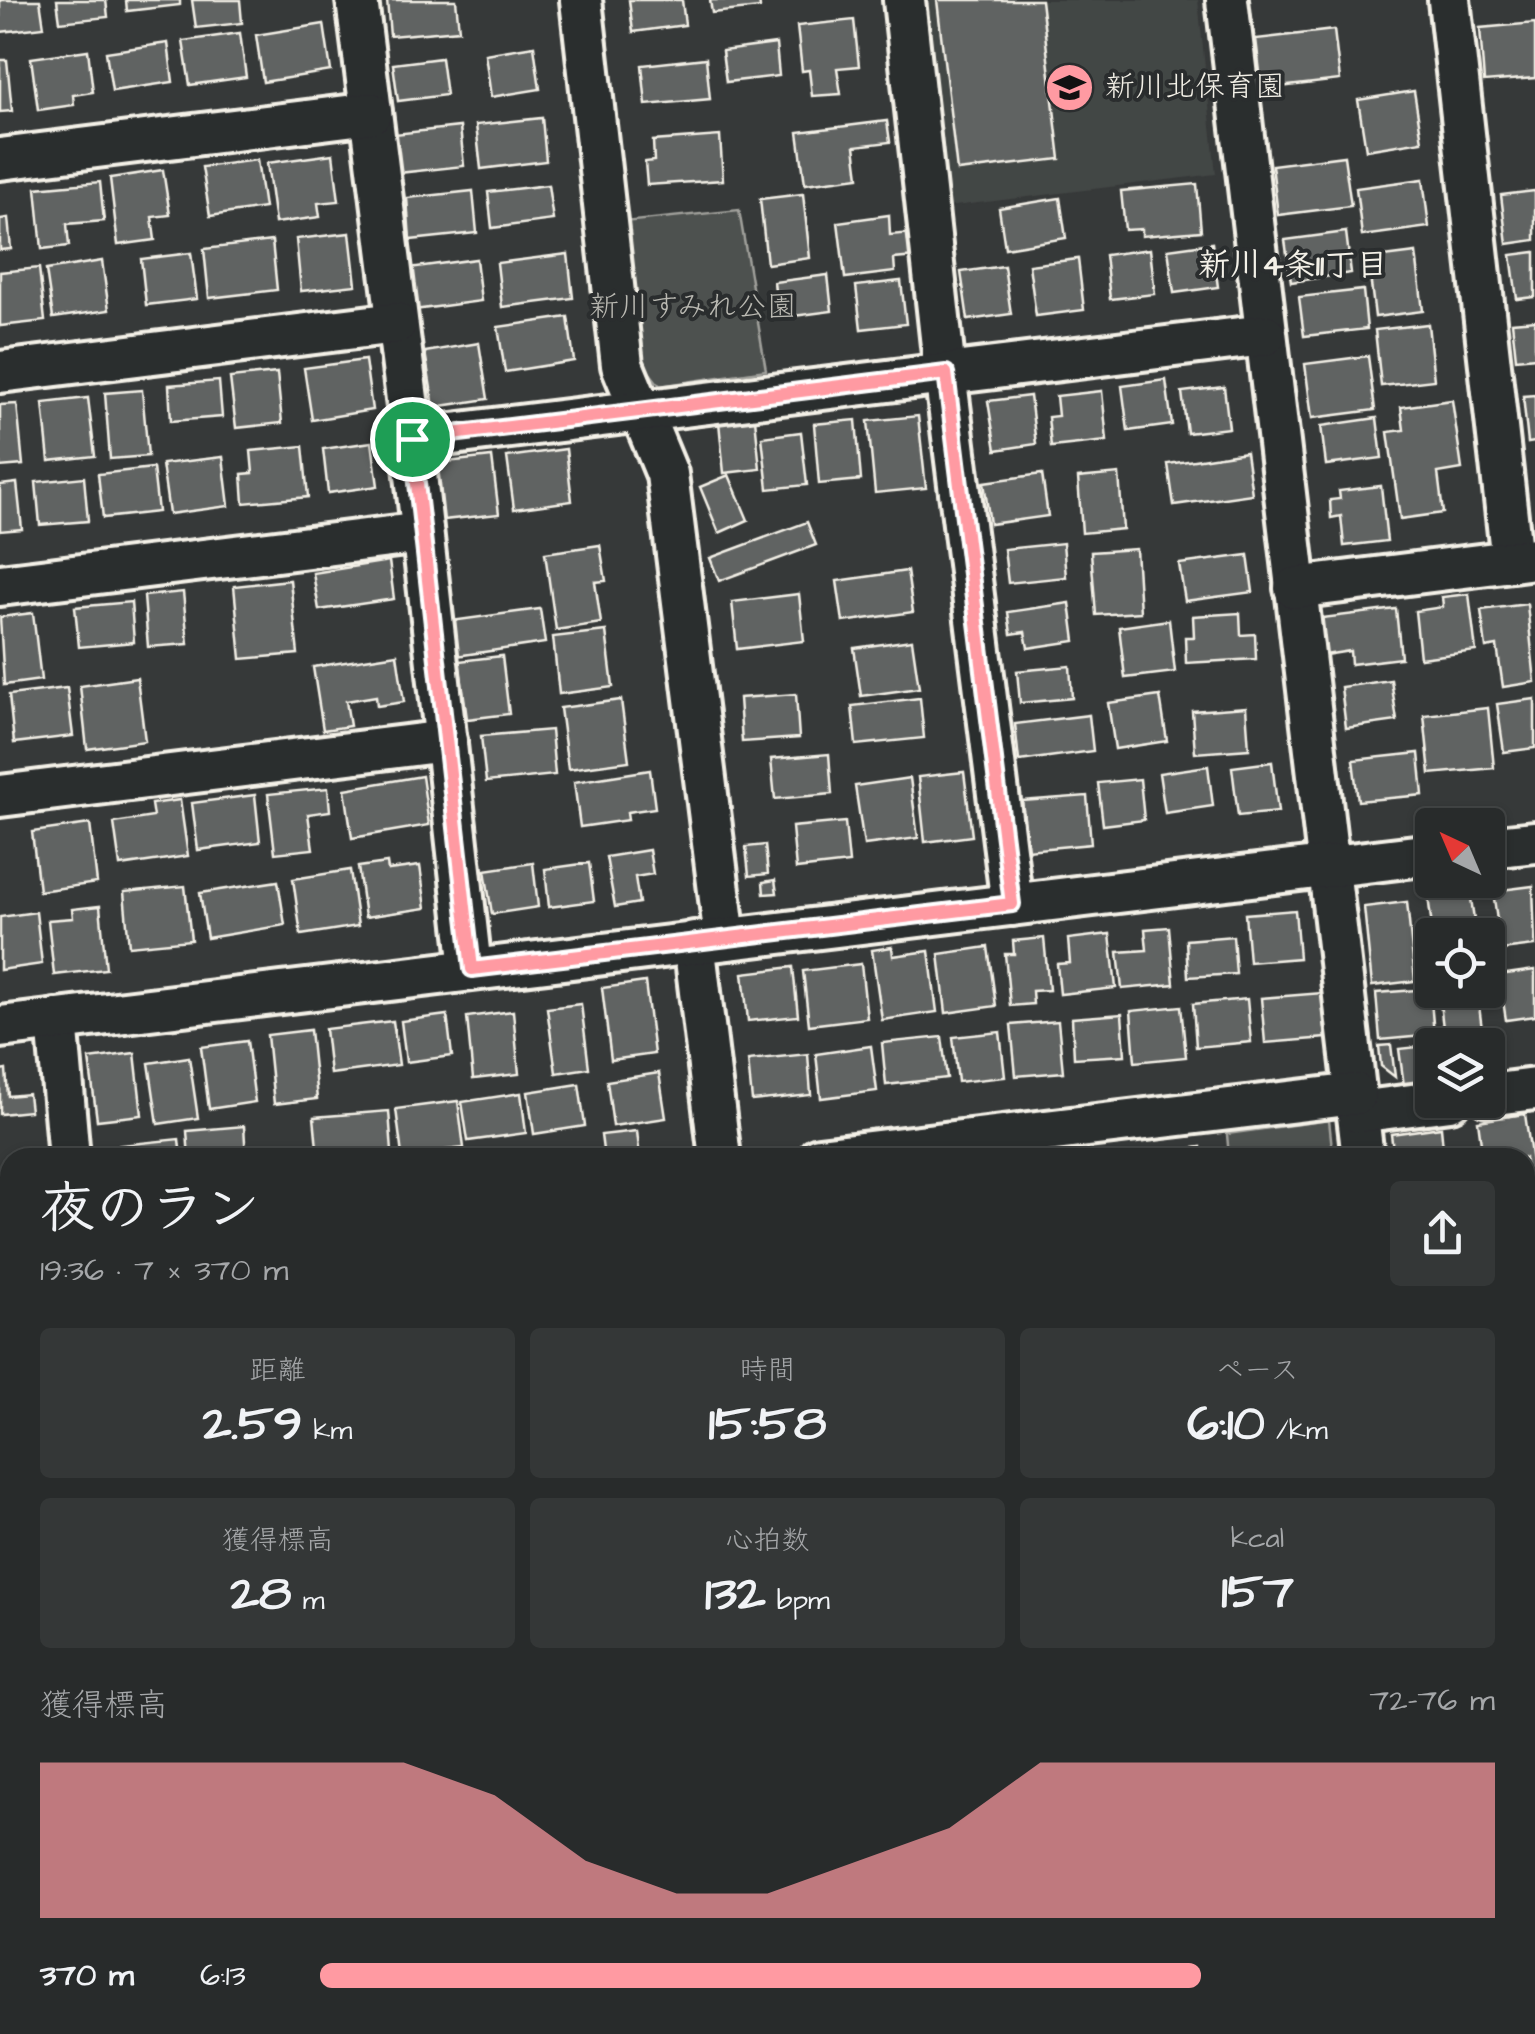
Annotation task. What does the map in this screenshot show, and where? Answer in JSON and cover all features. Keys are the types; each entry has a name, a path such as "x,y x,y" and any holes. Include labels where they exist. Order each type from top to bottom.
{"street":[{"path":"357,0 472,969"},
{"path":"581,0 622,365 666,474 710,940 720,1148"},
{"path":"904,0 1012,904"},
{"path":"1228,0 1363,1148"},
{"path":"1295,588 1524,560 1448,0"},
{"path":"0,159 371,113"},
{"path":"0,372 396,323"},
{"path":"412,439 1265,335"},
{"path":"0,585 422,533"},
{"path":"0,796 446,741"},
{"path":"1505,846 1535,842"},
{"path":"0,1027 1415,856"},
{"path":"57,1020 68,1148"},
{"path":"1505,1092 1535,1088"},
{"path":"917,1148 1357,1103 1415,1101"}],"shaded area":[{"name":"新川北保育園","path":"923,0 1198,0 1216,174 946,207"}],"green space":[{"name":"新川すみれ公園","path":"739,210 766,370 660,386 636,355 623,222"},
{"path":"1329,1120 1332,1148 1228,1148 1227,1134"}],"building":[{"path":"0,0 40,0 44,27 0,32"},
{"path":"57,0 106,0 108,17 60,22"},
{"path":"126,0 180,0 180,5 127,11"},
{"path":"192,0 240,0 242,23 196,28"},
{"path":"387,0 456,0 459,30 390,36"},
{"path":"629,0 682,0 685,25 633,32"},
{"path":"710,0 759,0 760,8 712,13"},
{"path":"937,0 1041,0 1060,159 957,171"},
{"path":"854,20 859,66 837,68 841,94 812,96 809,70 802,71 797,26"},
{"path":"1535,23 1535,78 1484,82 1480,28"},
{"path":"324,24 331,71 263,82 256,35"},
{"path":"1334,30 1340,80 1262,89 1256,39"},
{"path":"240,33 246,77 190,85 183,41"},
{"path":"168,43 173,82 112,91 106,52"},
{"path":"776,44 779,76 726,82 722,51"},
{"path":"534,46 540,89 491,97 485,54"},
{"path":"88,50 93,92 73,95 74,105 38,110 31,58"},
{"path":"441,58 446,95 398,101 393,64"},
{"path":"706,58 710,99 646,105 642,65"},
{"path":"0,60 7,60 12,111 0,112"},
{"path":"1414,91 1422,141 1366,150 1358,100"},
{"path":"542,118 546,161 481,169 476,125"},
{"path":"887,121 890,142 855,146 859,177 805,184 798,132"},
{"path":"460,127 464,166 398,173 394,134"},
{"path":"720,136 723,180 647,185 645,162 654,161 653,141"},
{"path":"333,154 339,201 318,203 320,217 275,223 267,163"},
{"path":"1344,156 1351,206 1278,215 1272,165"},
{"path":"257,160 264,208 210,216 202,167"},
{"path":"163,170 170,215 152,217 155,240 118,245 110,178"},
{"path":"1423,179 1429,227 1362,236 1356,188"},
{"path":"100,182 104,221 67,224 69,246 42,249 36,188"},
{"path":"1197,184 1201,231 1142,236 1142,229 1125,230 1121,191"},
{"path":"548,185 553,220 492,228 488,192"},
{"path":"473,191 477,233 410,240 407,198"},
{"path":"1535,191 1535,240 1507,244 1501,195"},
{"path":"803,194 810,258 767,264 760,199"},
{"path":"1060,198 1066,238 1005,248 999,208"},
{"path":"889,215 890,235 913,233 915,257 894,259 895,272 845,278 838,222"},
{"path":"8,218 11,249 0,250 0,219"},
{"path":"1346,232 1351,273 1291,282 1285,240"},
{"path":"350,233 356,285 301,291 296,239"},
{"path":"272,241 277,290 209,298 204,249"},
{"path":"1212,243 1218,287 1174,293 1168,249"},
{"path":"1150,249 1155,294 1110,299 1105,255"},
{"path":"1535,252 1535,297 1517,299 1511,255"},
{"path":"191,253 197,299 146,305 141,259"},
{"path":"1416,253 1423,311 1375,317 1368,259"},
{"path":"568,254 573,298 502,307 497,263"},
{"path":"476,259 481,301 414,310 409,268"},
{"path":"1078,259 1084,310 1036,316 1029,265"},
{"path":"102,261 109,310 53,318 46,270"},
{"path":"1004,266 1011,314 968,320 961,272"},
{"path":"39,268 45,321 0,326 0,272"},
{"path":"828,275 832,311 778,318 774,282"},
{"path":"901,281 906,324 861,329 856,286"},
{"path":"1363,290 1367,329 1304,336 1299,297"},
{"path":"568,317 574,361 505,372 498,327"},
{"path":"1535,320 1535,357 1516,359 1512,322"},
{"path":"1428,324 1434,380 1381,386 1375,330"},
{"path":"479,343 488,399 434,407 425,352"},
{"path":"1368,356 1375,410 1312,418 1305,364"},
{"path":"365,360 372,410 312,420 304,368"},
{"path":"277,373 282,423 236,428 230,378"},
{"path":"1166,380 1172,425 1128,431 1122,386"},
{"path":"219,381 222,417 171,421 169,385"},
{"path":"1224,387 1229,428 1187,433 1182,392"},
{"path":"142,390 148,456 110,459 105,393"},
{"path":"1102,391 1107,441 1051,447 1048,417 1058,416 1056,396"},
{"path":"1535,395 1535,442 1528,443 1523,396"},
{"path":"1030,396 1036,444 996,450 988,401"},
{"path":"88,398 95,456 49,461 43,403"},
{"path":"1452,400 1462,469 1438,473 1443,513 1400,519 1388,432 1404,430 1401,407"},
{"path":"17,404 23,465 0,467 0,405"},
{"path":"918,416 926,488 875,493 868,421"},
{"path":"755,418 760,469 724,473 719,422"},
{"path":"1377,418 1382,458 1326,465 1321,426"},
{"path":"856,420 861,480 819,484 814,424"},
{"path":"801,432 807,485 768,489 762,437"},
{"path":"372,442 378,486 328,493 323,449"},
{"path":"303,446 308,497 244,503 242,474 253,473 251,451"},
{"path":"566,449 572,501 514,509 507,457"},
{"path":"1246,452 1252,494 1174,505 1168,464"},
{"path":"223,457 229,506 169,514 162,464"},
{"path":"492,457 499,514 443,520 437,463"},
{"path":"153,468 158,512 103,518 98,474"},
{"path":"1042,474 1048,516 990,524 984,482"},
{"path":"1119,474 1123,529 1082,533 1078,478"},
{"path":"729,475 748,520 719,533 700,487"},
{"path":"84,477 88,521 40,525 36,482"},
{"path":"17,483 22,529 0,531 0,485"},
{"path":"1381,486 1387,541 1344,546 1341,516 1331,518 1330,500 1340,499 1339,491"},
{"path":"807,522 816,545 719,581 710,558"},
{"path":"1063,543 1066,577 1008,583 1004,549"},
{"path":"600,545 606,581 595,582 601,623 556,630 545,553"},
{"path":"1136,549 1140,612 1096,615 1091,552"},
{"path":"1248,555 1253,592 1185,601 1179,564"},
{"path":"389,561 394,599 319,610 313,573"},
{"path":"907,571 913,612 843,622 837,581"},
{"path":"290,580 298,654 241,659 234,586"},
{"path":"183,592 188,644 148,647 144,596"},
{"path":"799,594 804,641 737,649 732,602"},
{"path":"1469,594 1476,651 1420,658 1415,611 1443,607 1442,597"},
{"path":"131,602 134,642 79,647 75,607"},
{"path":"1070,603 1075,641 1028,648 1025,632 1011,634 1008,612"},
{"path":"1527,604 1535,682 1503,687 1497,646 1486,648 1481,610"},
{"path":"540,609 545,643 456,656 451,621"},
{"path":"1396,609 1401,658 1351,664 1350,651 1325,655 1322,618"},
{"path":"33,613 41,680 4,685 0,617"},
{"path":"1240,613 1241,635 1255,634 1256,659 1186,663 1185,637 1194,637 1193,616"},
{"path":"1169,620 1175,672 1125,678 1119,627"},
{"path":"606,631 613,687 559,694 553,637"},
{"path":"912,640 919,688 861,696 854,648"},
{"path":"397,654 404,702 377,706 376,696 346,701 350,726 323,730 313,667"},
{"path":"502,656 509,714 467,719 459,661"},
{"path":"1070,666 1072,698 1020,703 1017,671"},
{"path":"137,678 145,741 87,749 80,686"},
{"path":"1391,680 1397,721 1346,728 1341,687"},
{"path":"67,688 73,736 14,743 9,695"},
{"path":"796,694 799,738 742,742 739,698"},
{"path":"1160,696 1167,741 1115,749 1108,703"},
{"path":"920,698 924,738 856,745 852,706"},
{"path":"1535,699 1535,748 1504,752 1497,704"},
{"path":"621,700 629,761 568,769 560,708"},
{"path":"1246,707 1249,749 1195,753 1192,711"},
{"path":"1488,708 1494,768 1430,774 1424,715"},
{"path":"1089,715 1093,751 1019,761 1015,724"},
{"path":"551,730 555,775 486,782 481,736"},
{"path":"1419,753 1423,795 1358,801 1353,760"},
{"path":"829,754 832,794 775,799 771,759"},
{"path":"1272,762 1278,812 1238,816 1232,767"},
{"path":"1208,766 1213,806 1165,813 1159,773"},
{"path":"650,770 655,808 627,812 628,820 580,827 574,782"},
{"path":"964,772 972,836 925,842 918,777"},
{"path":"422,776 429,825 352,838 345,789"},
{"path":"910,778 918,838 864,845 855,786"},
{"path":"1140,779 1144,820 1103,825 1098,783"},
{"path":"328,788 330,811 308,814 313,849 275,853 268,794"},
{"path":"255,795 260,842 198,850 192,803"},
{"path":"1087,796 1091,844 1027,850 1022,801"},
{"path":"180,800 188,856 120,866 114,823 153,817 151,804"},
{"path":"845,822 849,863 796,869 792,827"},
{"path":"90,824 97,883 39,891 32,832"},
{"path":"765,845 768,874 749,876 746,847"},
{"path":"649,850 653,874 635,877 639,903 615,907 606,857"},
{"path":"387,863 388,870 420,866 426,908 365,917 358,867"},
{"path":"533,863 538,907 492,914 485,870"},
{"path":"589,863 594,901 549,907 545,869"},
{"path":"350,870 358,926 301,935 293,879"},
{"path":"775,880 777,893 764,894 763,882"},
{"path":"278,881 285,925 207,938 200,893"},
{"path":"185,886 191,940 129,946 124,892"},
{"path":"1533,886 1535,946 1505,950 1505,918 1497,918 1494,898 1505,898 1505,890"},
{"path":"1428,898 1471,898 1474,918 1431,918"},
{"path":"1407,902 1415,981 1372,986 1364,907"},
{"path":"100,906 106,969 54,975 48,920 73,918 72,909"},
{"path":"1295,910 1299,958 1249,962 1245,914"},
{"path":"36,912 42,964 0,970 0,917"},
{"path":"1169,927 1174,984 1122,989 1118,952 1147,950 1145,929"},
{"path":"1110,934 1116,988 1060,994 1057,964 1070,963 1068,939"},
{"path":"1233,936 1236,974 1188,977 1186,940"},
{"path":"1044,938 1049,990 1032,991 1033,1004 1010,1006 1005,954 1014,954 1013,941"},
{"path":"892,947 893,956 929,951 937,1012 882,1020 872,950"},
{"path":"988,947 996,1006 946,1013 939,954"},
{"path":"861,964 867,1018 809,1025 803,971"},
{"path":"793,967 798,1016 748,1021 743,973"},
{"path":"1535,970 1535,1016 1506,1020 1505,974"},
{"path":"645,982 654,1054 611,1060 602,988"},
{"path":"1415,990 1415,1008 1432,1008 1433,1028 1415,1028 1415,1037 1380,1040 1376,993"},
{"path":"1322,993 1326,1038 1265,1043 1261,998"},
{"path":"1247,999 1251,1042 1196,1047 1193,1004"},
{"path":"581,1004 589,1068 556,1073 547,1008"},
{"path":"1181,1006 1186,1057 1135,1062 1131,1011"},
{"path":"1441,1008 1479,1008 1482,1028 1443,1028"},
{"path":"513,1011 519,1074 473,1079 467,1017"},
{"path":"1122,1014 1125,1055 1074,1058 1072,1018"},
{"path":"447,1015 452,1056 406,1062 401,1021"},
{"path":"393,1021 399,1065 330,1074 325,1029"},
{"path":"1058,1021 1063,1072 1016,1076 1011,1025"},
{"path":"310,1030 317,1099 274,1104 267,1035"},
{"path":"1000,1032 1005,1077 958,1082 953,1037"},
{"path":"942,1037 947,1078 886,1085 882,1043"},
{"path":"247,1041 255,1102 209,1109 201,1047"},
{"path":"1391,1045 1395,1077 1381,1066 1379,1046"},
{"path":"871,1046 877,1091 821,1098 816,1054"},
{"path":"1415,1047 1415,1084 1404,1086 1399,1049"},
{"path":"135,1053 142,1115 97,1120 89,1059"},
{"path":"808,1054 811,1095 752,1101 748,1060"},
{"path":"189,1057 198,1118 158,1124 149,1063"},
{"path":"6,1070 8,1096 28,1094 30,1111 0,1114 0,1071"},
{"path":"659,1073 666,1118 613,1126 607,1081"},
{"path":"579,1084 585,1126 534,1134 528,1092"},
{"path":"521,1093 526,1133 468,1141 462,1102"},
{"path":"458,1101 464,1148 401,1148 396,1109"},
{"path":"389,1111 392,1148 317,1148 314,1117"},
{"path":"1525,1114 1530,1148 1482,1148 1478,1121"},
{"path":"244,1126 245,1148 188,1148 187,1131"},
{"path":"1441,1127 1443,1148 1393,1148 1391,1134"},
{"path":"637,1131 639,1148 603,1148 601,1135"},
{"path":"179,1139 180,1148 111,1148"}],"place":[{"name":"新川北保育園","path":"1070,87"}],"district":[{"name":"新川4条11丁目","path":"1293,265"}],"route":[{"path":"946,373 1012,904 472,969 412,439 946,373"}]}
